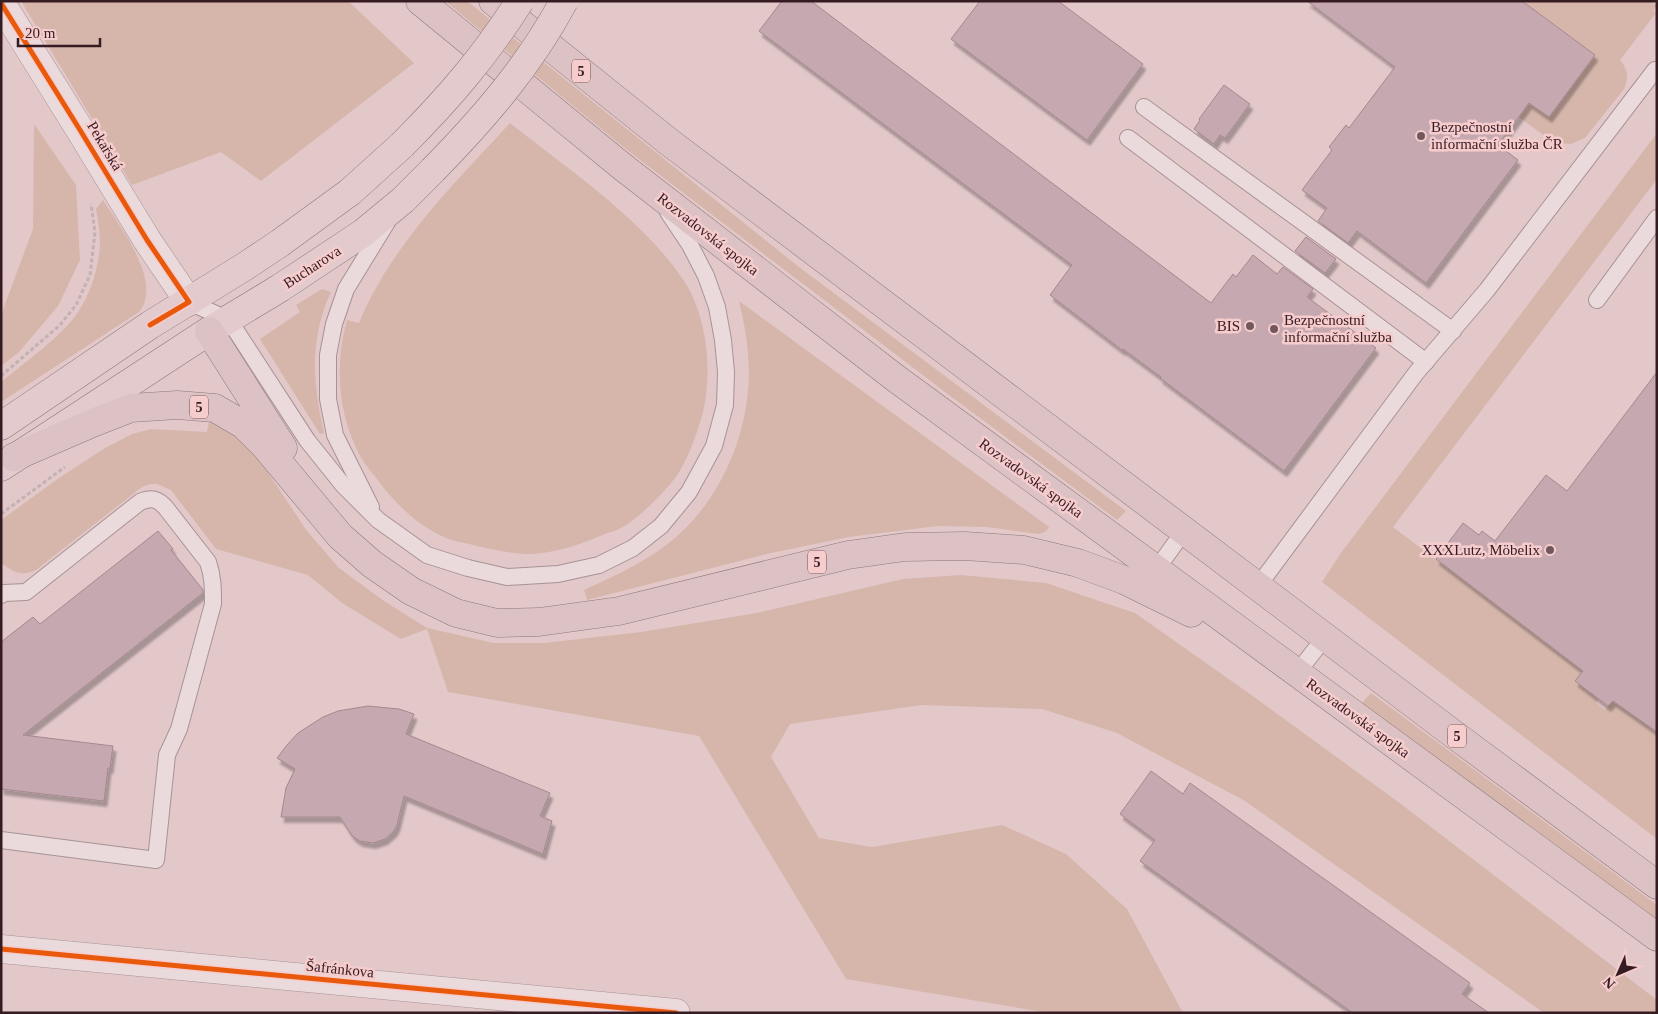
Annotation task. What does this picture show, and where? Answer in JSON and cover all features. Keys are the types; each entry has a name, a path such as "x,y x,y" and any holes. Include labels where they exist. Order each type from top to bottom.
{"highway":[{"name":"Rozvadovská spojka","path":"420,1 624,168 894,377 1657,937"},
{"name":"5","path":"493,1 669,142 1657,885"},
{"path":"219,325 340,536"},
{"name":"5","path":"8,462 95,422 131,408 176,405 215,408 244,425 266,446 340,536 372,564 411,591 456,613 497,623 539,622 619,610 838,558 905,547 965,546 1024,550 1078,564 1124,580 1170,601 1297,673"}],"main road":[{"path":"1,426 80,372 267,252 350,192 438,109 472,70 502,30 520,1"},
{"name":"Bucharova","path":"8,462 363,233 403,200 469,134 502,95 532,54 564,1"},
{"path":"189,302 219,325"}],"street":[{"name":"Pekařská","path":"1,2 147,240 189,302"},
{"name":"Šafránkova","path":"1,949 676,1013"}],"lane":[{"path":"1258,586 1426,362 1487,290 1655,70"},
{"path":"1144,107 1453,330"},
{"path":"1128,138 1426,362"},
{"path":"219,325 343,485 378,520 427,555 468,568 507,577 558,574 599,565 633,548 661,526 689,492 714,446 724,405 726,372 723,340 714,299 706,276 690,245 666,210 624,168"},
{"path":"378,520 335,435 328,399 328,354 334,324 346,289 373,244 403,200"},
{"path":"1597,300 1657,218"},
{"path":"1,596 4,593 26,592 140,502 152,498 159,500 208,562 213,586 213,604 178,729 167,755 156,860 1,840"},
{"path":"1156,570 1184,531"},
{"path":"1297,673 1325,637"}],"path":[{"path":"1,376 60,325 76,305 90,275 95,232 90,196"}],"shaded area":[{"path":"21,1 348,1 414,63 261,181 221,152 132,185"},
{"path":"445,1 467,1 799,267 1126,511 1117,520 945,392 627,150"},
{"path":"1528,1 1650,1 1657,6 1653,11 1656,13 1620,60 1627,74 1624,89 1585,138 1571,144 1557,143 1549,139 1519,117 1529,103 1549,117 1594,55 1526,4"},
{"path":"510,123 603,196 648,237 667,258 692,295 703,329 707,365 705,400 695,438 678,474 660,495 630,523 619,529 569,547 531,554 500,551 449,539 417,521 384,488 360,456 347,424 340,390 340,355 347,320 359,323 388,267 406,242 446,193"},
{"path":"34,124 76,185 80,260 58,306 19,352 1,366 1,315 33,229"},
{"path":"1657,133 1657,179 1393,527 1607,689 1596,703 1605,710 1616,696 1650,727 1653,724 1657,726 1657,839 1322,582 1341,553"},
{"path":"103,200 128,239 143,270 146,286 145,300 139,312 1,402 1,382 57,336 73,319 84,302 98,263 100,240 96,209"},
{"path":"322,289 331,292 319,327 316,344 317,397 324,433 320,434 260,339 300,312 296,305"},
{"path":"739,301 1049,527 1048,529 1038,534 987,527 938,526 849,537 771,553 587,600 584,590 638,564 674,539 707,503 720,483 739,438 748,391 749,368 747,346"},
{"path":"209,421 238,436 257,456 307,531 339,568 384,601 427,628 494,643 544,643 641,632 757,613 903,579 961,575 1046,583 1135,613 1401,804 1657,1000 1657,1013 1544,1013 1245,801 1117,733 1042,709 922,705 790,724 771,757 819,838 872,847 1002,825 1066,854 1127,909 1183,1013 1049,1013 846,979 699,736 448,692 427,629 401,639 342,603 308,575 216,549 171,490 157,484 142,487 36,570 17,573 1,563 1,520 59,478 105,448 132,434 151,429 207,432"},
{"path":"1371,693 1657,905 1657,922 1362,703"}],"building":[{"path":"782,1 811,1 1211,303 1233,274 1236,277 1253,255 1277,274 1283,267 1313,289 1307,297 1376,348 1284,471 1050,295 1072,265 759,31"},
{"path":"980,1 1058,1 1143,64 1087,140 951,39"},
{"name":"Bezpečnostní informační služba ČR","path":"1307,1 1522,1 1595,55 1549,117 1529,103 1498,145 1518,160 1426,283 1357,231 1348,243 1318,221 1327,208 1302,190 1332,150 1329,147 1346,125 1349,128 1395,67"},
{"path":"1224,85 1250,104 1225,138 1220,135 1214,144 1194,129 1199,119"},
{"path":"1306,237 1336,259 1325,273 1295,251"},
{"name":"XXXLutz, Möbelix","path":"1657,372 1657,732 1613,701 1608,706 1575,681 1583,671 1436,559 1463,523 1479,535 1482,531 1495,541 1546,475 1567,491"},
{"path":"158,531 203,590 203,593 23,735 113,746 104,801 1,789 1,642 33,617 40,624"},
{"path":"368,706 399,709 414,714 406,734 550,793 540,816 552,821 543,854 404,796 394,831 385,839 373,843 360,841 355,838 340,817 281,817 286,788 295,769 277,758 287,745 298,733 323,717 338,711"},
{"path":"1151,771 1183,794 1190,783 1470,983 1462,994 1489,1013 1353,1013 1140,861 1155,840 1120,814"}],"cycle path":[{"path":"1,3 147,240 189,302 150,325"},
{"path":"1,949 676,1013"}],"place":[{"name":"Bezpečnostní informační služba ČR","path":"1421,136"},
{"name":"BIS","path":"1250,326"},
{"name":"Bezpečnostní informační služba","path":"1274,329"},
{"name":"XXXLutz, Möbelix","path":"1550,550"}]}
